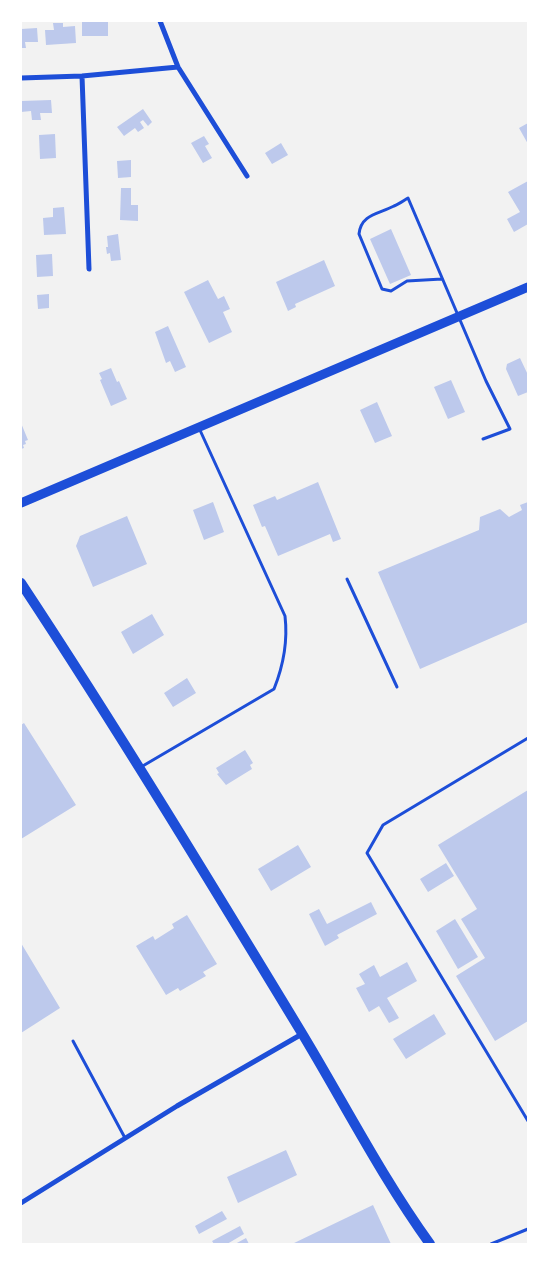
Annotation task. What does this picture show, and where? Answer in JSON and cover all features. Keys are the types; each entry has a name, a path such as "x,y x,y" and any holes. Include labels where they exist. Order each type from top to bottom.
{"highway":[{"path":"21,583 140,768 302,1034 376,1160 430,1244"}],"main road":[{"path":"21,503 528,287"}],"street":[{"path":"160,21 178,67 246,176"},
{"path":"21,78 82,76 178,67"},
{"path":"82,76 89,269"},
{"path":"21,1204 177,1106 302,1034"}],"lane":[{"path":"442,279 407,280 391,291 382,289 358,234 360,226 366,218 408,198 486,381 510,429 483,439"},
{"path":"140,768 274,689 281,671 287,636 285,616 198,427"},
{"path":"347,579 396,686"},
{"path":"528,738 383,825 367,852 528,1121"},
{"path":"73,1041 125,1138"},
{"path":"491,1244 528,1229"}],"building":[{"path":"82,21 108,21 108,36 82,36"},
{"path":"53,23 63,23 63,27 75,26 76,43 46,45 45,30 54,30"},
{"path":"37,28 38,42 25,42 26,48 21,48 21,29"},
{"path":"51,100 52,113 40,113 41,120 32,120 31,111 21,112 21,101"},
{"path":"143,109 152,122 148,126 143,120 140,122 144,128 138,132 135,128 124,136 117,127"},
{"path":"528,123 528,144 519,128"},
{"path":"55,134 56,158 40,159 39,135"},
{"path":"204,136 209,144 205,146 212,158 203,163 191,143"},
{"path":"281,143 288,155 272,164 265,153"},
{"path":"131,160 131,177 118,178 117,161"},
{"path":"528,181 528,224 514,232 507,219 520,212 508,192"},
{"path":"121,188 131,188 131,205 138,205 138,221 120,220"},
{"path":"64,207 66,234 44,235 43,218 53,217 53,208"},
{"path":"391,229 411,275 390,284 370,239"},
{"path":"118,234 121,260 111,261 110,253 107,254 107,236"},
{"path":"52,254 53,276 37,277 36,255"},
{"path":"324,260 335,286 295,304 296,307 288,311 276,282"},
{"path":"208,280 218,299 224,296 230,309 223,312 232,332 209,343 184,292"},
{"path":"49,294 49,308 38,309 37,295"},
{"path":"168,326 186,367 175,372 170,361 166,363 155,332"},
{"path":"520,358 528,375 528,392 518,396 506,369 507,364"},
{"path":"111,368 127,399 111,406 99,373"},
{"path":"451,380 465,412 448,419 434,387"},
{"path":"377,402 392,436 375,443 360,410"},
{"path":"21,423 28,440 23,445 24,448 21,449"},
{"path":"318,482 341,539 333,542 330,534 278,556 265,526 262,527 253,505 275,496 277,500"},
{"path":"213,502 224,532 204,540 193,510"},
{"path":"528,502 528,622 420,669 378,572 479,530 480,517 500,509 509,517 522,510 520,505"},
{"path":"127,516 147,564 93,587 76,546 80,536"},
{"path":"152,614 164,635 133,654 121,632"},
{"path":"187,678 196,693 173,707 164,693"},
{"path":"24,723 76,805 21,839 21,725"},
{"path":"245,750 253,763 250,765 252,769 226,785 217,774 219,773 216,768"},
{"path":"528,790 528,1021 495,1041 456,976 485,958 461,919 477,909 438,845"},
{"path":"298,845 311,867 271,891 258,869"},
{"path":"446,863 454,876 428,892 420,879"},
{"path":"371,902 377,914 337,935 339,938 325,946 309,914 319,909 327,924"},
{"path":"187,915 217,964 203,972 206,976 180,991 178,988 166,995 136,946 153,936 155,940 174,928 172,924"},
{"path":"455,919 478,957 458,969 436,931"},
{"path":"21,943 60,1008 21,1033"},
{"path":"407,962 417,981 387,998 399,1018 389,1023 379,1006 369,1012 356,988 365,984 359,974 374,965 380,977"},
{"path":"434,1014 446,1034 406,1059 393,1039"},
{"path":"286,1150 297,1175 238,1203 227,1177"},
{"path":"373,1205 391,1244 292,1244"},
{"path":"222,1211 227,1219 199,1234 195,1226"},
{"path":"240,1226 244,1234 227,1244 214,1244 212,1241"},
{"path":"246,1238 249,1244 235,1244"}]}
